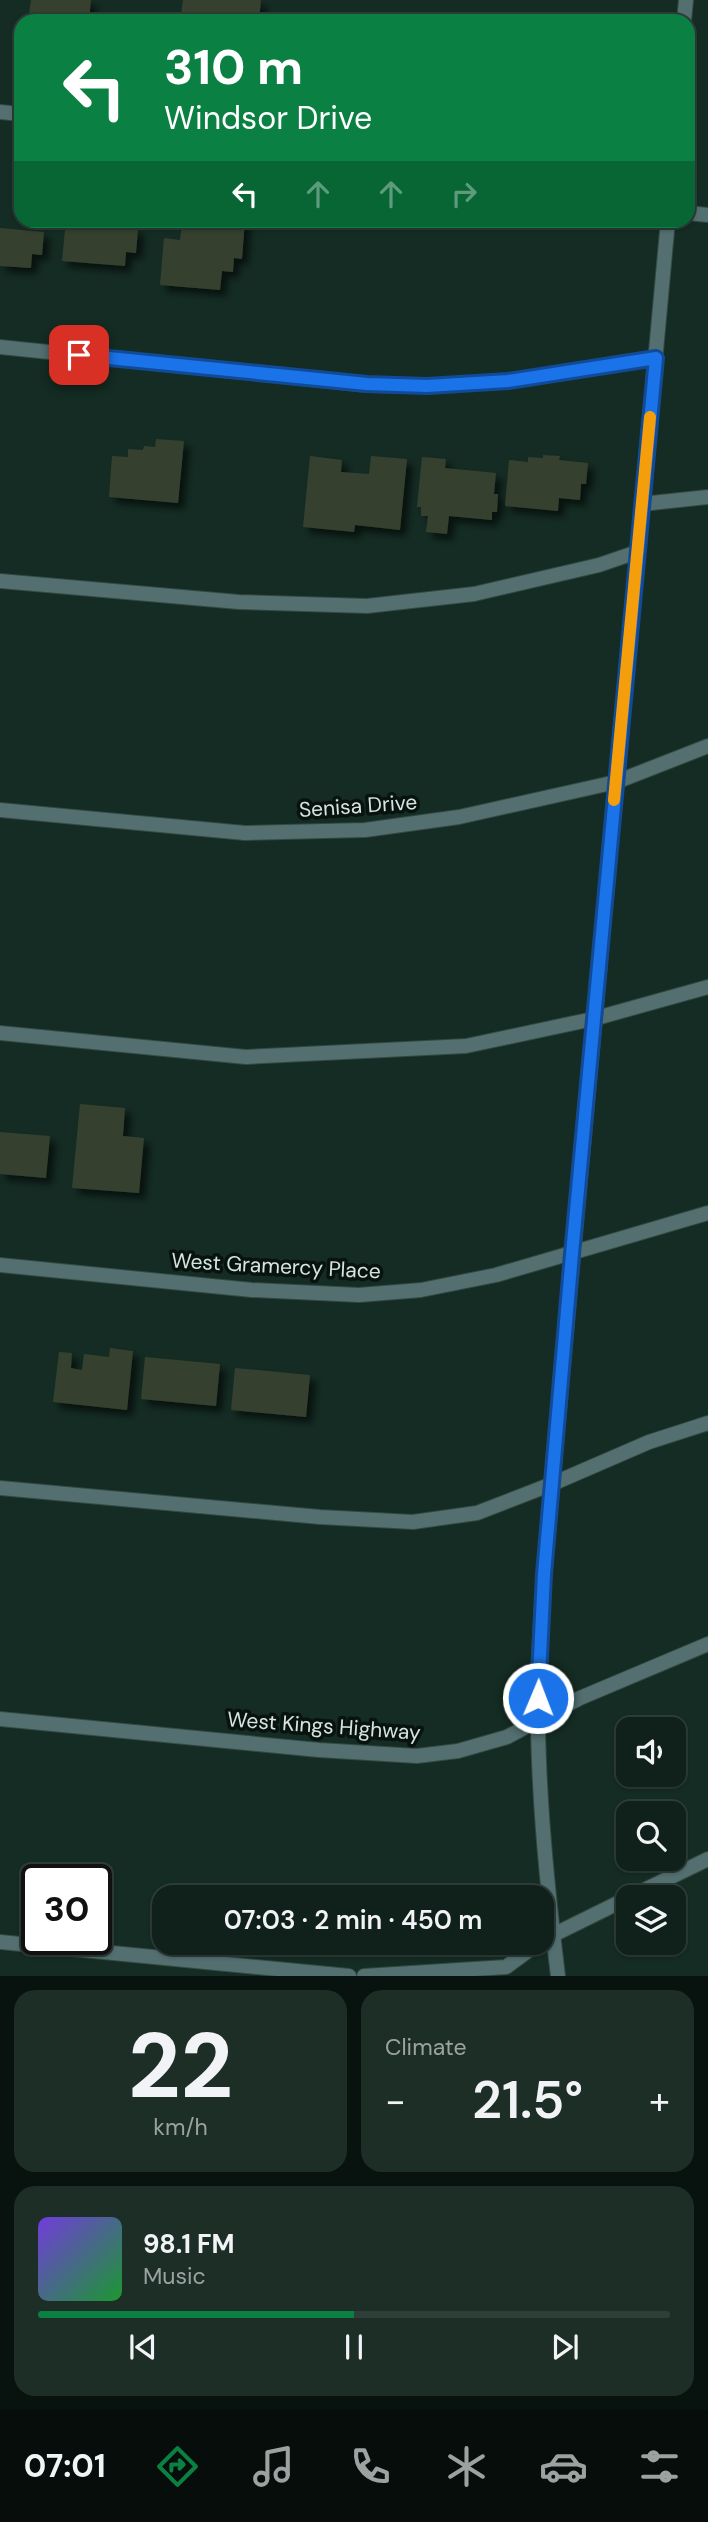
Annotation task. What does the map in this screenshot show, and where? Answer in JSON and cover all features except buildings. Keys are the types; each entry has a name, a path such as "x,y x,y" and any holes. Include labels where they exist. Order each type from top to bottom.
{"street":[{"path":"545,1885 538,1676 552,1484 666,228"},
{"path":"0,347 353,383 415,386 508,381 656,358"},
{"path":"642,504 708,497"},
{"path":"0,580 239,602 367,606 474,594 599,565 637,552"},
{"name":"Senisa Drive","path":"0,810 245,833 365,830 459,817 615,782 708,746"},
{"path":"0,1033 246,1057 466,1046 593,1019 708,987"},
{"name":"West Gramercy Place","path":"0,1265 252,1290 359,1295 421,1290 496,1275 708,1213"},
{"path":"0,1488 320,1517 413,1522 477,1513 649,1442 708,1423"},
{"name":"West Kings Highway","path":"0,1719 320,1750 417,1756 458,1751 507,1737 580,1698 708,1644"},
{"path":"654,1885 708,1859"},
{"path":"554,1934 616,1904"},
{"path":"0,1942 349,1976"},
{"path":"365,1976 506,1967 523,1955"},
{"path":"551,1955 558,1976"}],"slow traffic":[{"path":"614,800 650,417"}],"route":[{"path":"79,355 367,384 427,386 508,381 656,358 572,1254 544,1574 538,1698"}]}
